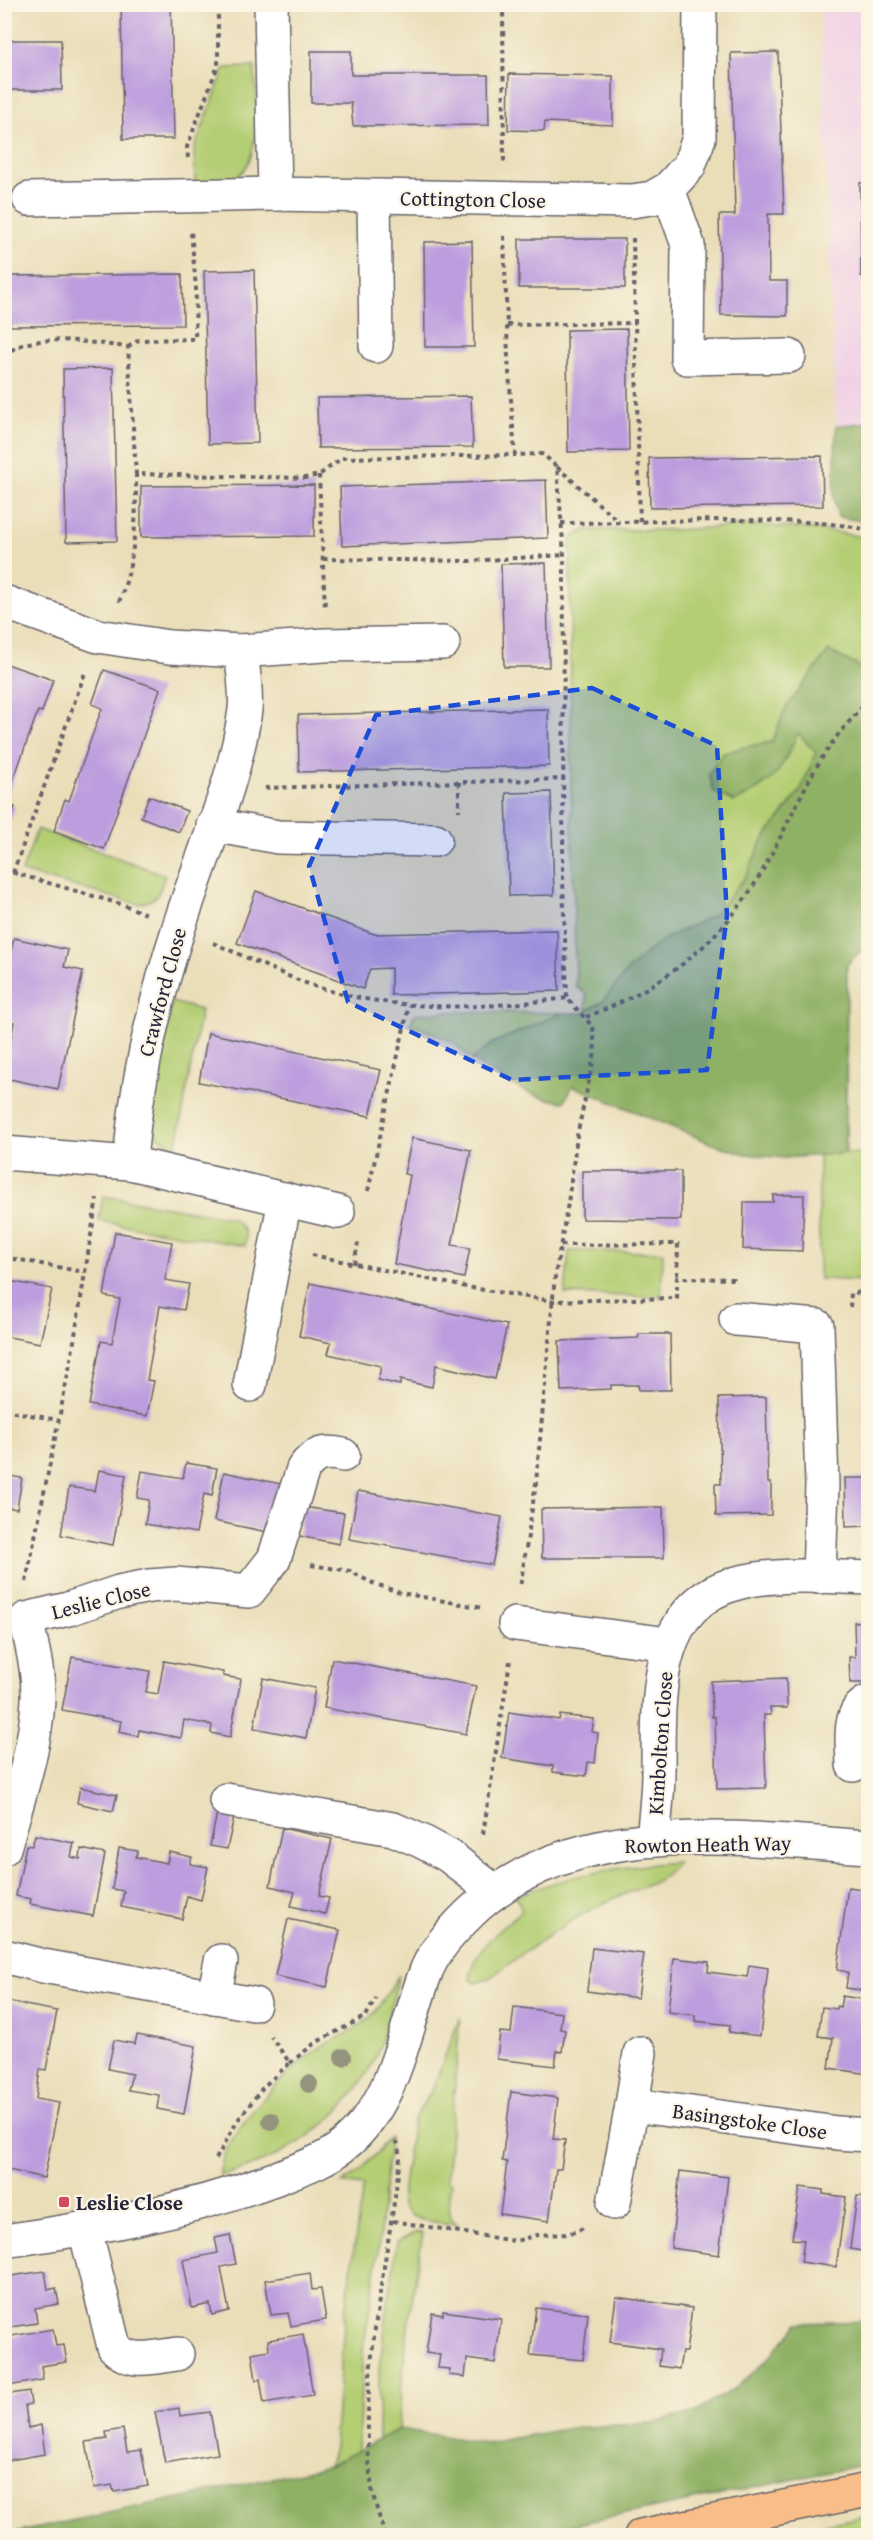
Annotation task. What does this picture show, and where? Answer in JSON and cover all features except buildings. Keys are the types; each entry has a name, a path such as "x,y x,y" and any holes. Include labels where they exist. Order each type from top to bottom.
{"main road":[{"path":"641,2535 868,2490"}],"street":[{"path":"271,4 275,194"},
{"name":"Cottington Close","path":"29,199 275,194 504,200 632,201 652,198 668,189 689,166 699,138 700,4"},
{"path":"668,189 688,245 687,358 789,356"},
{"path":"374,197 376,346"},
{"path":"4,602 98,636 169,647 241,651 324,645 443,643"},
{"name":"Crawford Close","path":"116,1162 134,1111 151,1024 178,928 226,789 245,708 241,651"},
{"path":"213,825 278,837 435,840"},
{"path":"4,1153 116,1162 338,1212"},
{"path":"250,1385 285,1199"},
{"path":"736,1319 817,1326 822,1485 819,1577"},
{"path":"274,1559 303,1469 308,1461 323,1452 343,1455"},
{"name":"Leslie Close","path":"4,1848 31,1741 38,1701 36,1664 15,1619 68,1609 119,1592 149,1586 176,1584 249,1591 274,1559"},
{"name":"Kimbolton Close","path":"653,1840 658,1784 660,1699 669,1644 673,1633 690,1612 711,1594 736,1583 775,1577 868,1578"},
{"path":"515,1619 669,1644"},
{"path":"853,1765 853,1724 856,1713 868,1702"},
{"path":"226,1800 393,1829 449,1856 498,1890"},
{"name":"Rowton Heath Way","path":"4,2241 85,2229 196,2204 290,2172 344,2146 370,2115 388,2085 403,2048 424,1976 431,1960 460,1923 498,1890 519,1876 552,1860 621,1843 653,1840 718,1839 868,1847"},
{"path":"4,1956 44,1966 254,2004"},
{"path":"214,1997 221,1961"},
{"path":"614,2203 640,2053"},
{"name":"Basingstoke Close","path":"632,2105 837,2133 868,2135"},
{"path":"85,2229 114,2347 122,2356 132,2359 177,2354"}],"path":[{"path":"4,356 21,344 28,343 91,341 128,347 139,340 195,339 196,288 192,254 187,147 218,65 218,4"},
{"path":"503,4 507,325 515,455"},
{"path":"632,201 640,523"},
{"path":"507,325 635,323"},
{"path":"13,873 98,636 113,614 128,580 135,534 136,474 128,347"},
{"path":"136,474 305,478 319,475 342,458 543,454 620,523"},
{"path":"498,1890 482,1837 495,1768 536,1483 552,1301 577,1136 595,1052 593,1027 567,998 563,878 564,555 557,467"},
{"path":"319,475 324,645"},
{"path":"561,523 640,523 718,518 819,522 868,530"},
{"path":"323,560 470,561 564,555"},
{"path":"586,1017 618,1005 667,977 722,930 760,876 794,808 830,746 868,701"},
{"path":"226,789 564,779"},
{"path":"4,870 124,905 313,986 381,1003 513,1005 567,998"},
{"path":"368,1195 409,1005"},
{"path":"15,1619 25,1586 72,1354 84,1272 116,1162"},
{"path":"354,1264 358,1241"},
{"path":"276,1248 466,1287 552,1301 677,1298 678,1244 561,1245"},
{"path":"4,1257 84,1272"},
{"path":"677,1278 733,1280 736,1319"},
{"path":"4,1410 58,1420"},
{"path":"274,1559 351,1571 370,1582 401,1593 515,1619"},
{"path":"196,2204 206,2170 222,2150 238,2120 264,2086 315,2043 366,2016 377,1994"},
{"path":"254,2004 276,2046 290,2063"},
{"path":"385,2535 371,2483 368,2407 400,2158 388,2085"},
{"path":"393,2221 514,2241 526,2240 535,2235 564,2236 573,2233 597,2218 614,2203"}],"highlighted area":[{"path":"592,688 717,746 727,915 707,1070 512,1080 348,1002 309,866 376,715"}],"shaded area":[{"path":"820,5 868,5 868,515 834,497 836,426"}],"green space":[{"path":"255,67 256,129 250,160 242,171 228,181 195,185 194,149 225,68"},
{"path":"868,422 868,522 838,517 834,497 836,426"},
{"path":"752,525 825,531 868,539 868,944 847,964 846,1151 746,1140 623,1078 586,1008 586,994 576,987 571,779 570,541 574,536 586,530 677,530"},
{"path":"829,651 868,671 868,944 847,964 845,1153 785,1158 746,1154 713,1144 573,1086 564,1102 527,1092 472,1060 493,1043 562,1013 582,1013 602,1002 626,972 646,953 666,938 714,915 746,876 761,843 800,791 816,753 798,733 786,759 775,775 759,788 734,802 714,792 709,774 722,754 772,742 785,709"},
{"path":"37,829 165,875 157,895 150,901 138,904 22,872"},
{"path":"172,1002 201,1010 176,1149 149,1129"},
{"path":"562,1013 493,1043 472,1060 452,1041 410,1024 415,1014"},
{"path":"868,1154 868,1281 819,1279 819,1155"},
{"path":"103,1196 232,1218 244,1230 245,1246 99,1221"},
{"path":"569,1251 663,1252 661,1297 565,1294"},
{"path":"677,1862 661,1879 586,1912 536,1944 488,1979 476,1983 471,1980 474,1960 480,1951 497,1932 522,1911 516,1896 576,1877 635,1866"},
{"path":"399,1975 381,2043 370,2069 337,2112 295,2145 246,2168 220,2176 222,2160 230,2143 274,2087 319,2048 367,2020"},
{"path":"460,2017 447,2182 451,2183 450,2215 457,2224 432,2222 415,2217 403,2208 401,2200 413,2120 432,2090"},
{"path":"390,2138 378,2253 363,2351 358,2451 329,2466 334,2446 345,2312 363,2186 342,2183 359,2172"},
{"path":"416,2232 423,2233 405,2355 399,2429 378,2440 379,2369 397,2242"},
{"path":"868,2321 868,2464 524,2535 5,2535 329,2466 399,2429 486,2443 571,2428 652,2423 696,2412 737,2387 770,2357 799,2323"},
{"path":"868,2516 868,2535 807,2535 807,2528"}],"place":[{"name":"Leslie Close","path":"64,2202"}]}
